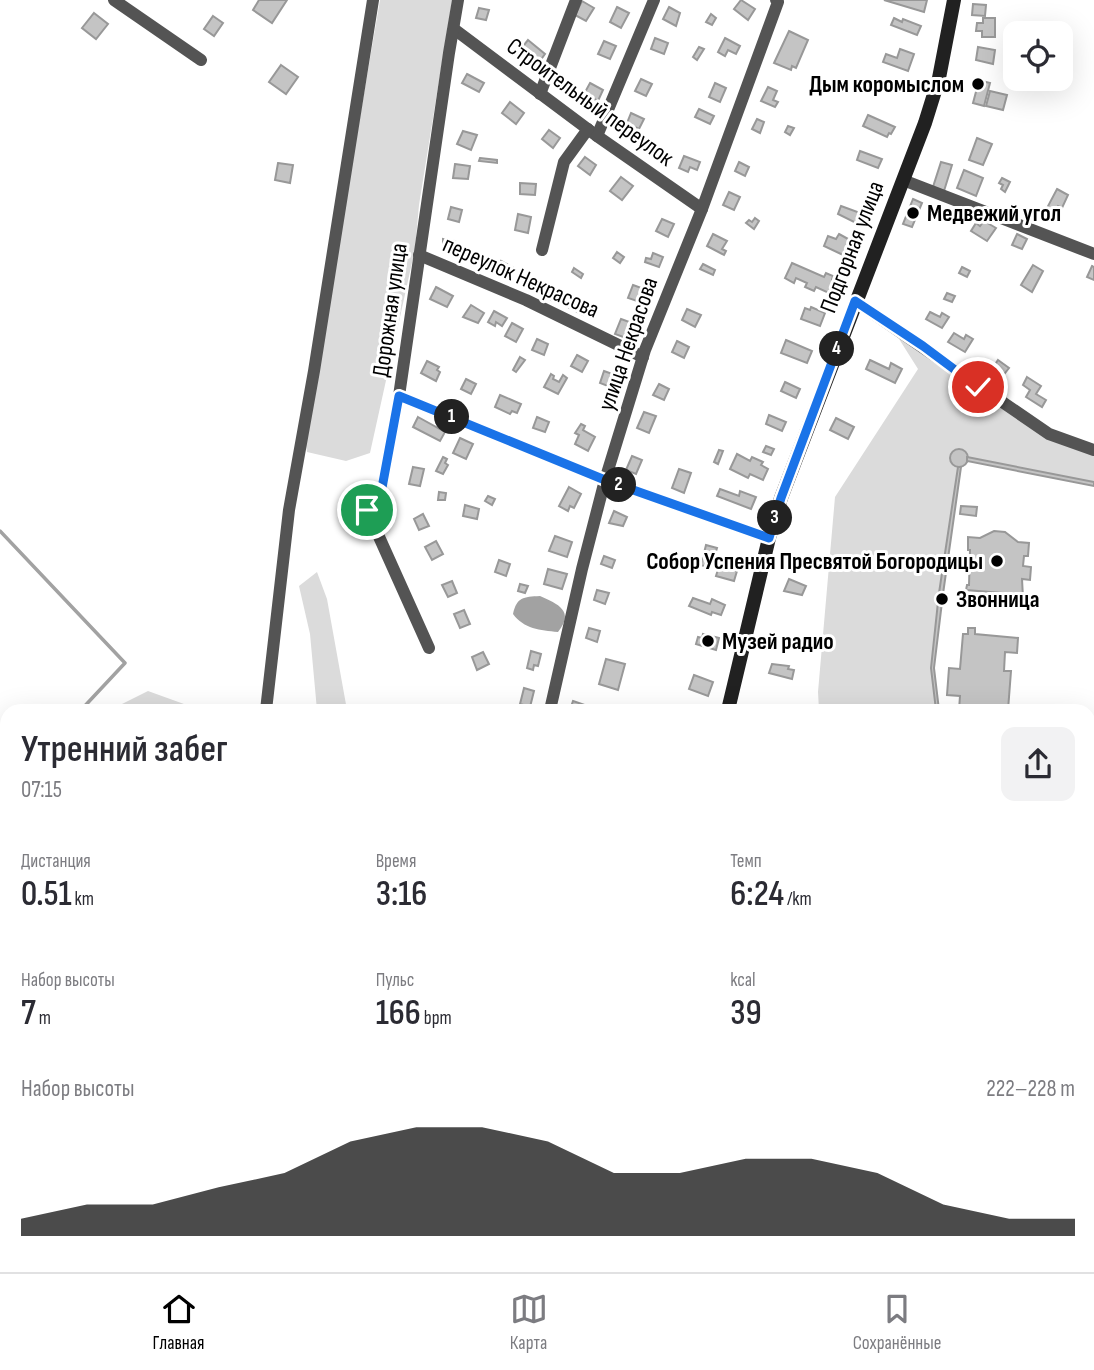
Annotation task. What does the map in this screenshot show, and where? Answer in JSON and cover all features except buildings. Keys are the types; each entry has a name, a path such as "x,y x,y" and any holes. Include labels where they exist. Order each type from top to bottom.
{"main road":[{"name":"Подгорная улица","path":"729,704 781,498 925,122 939,79 954,0"}],"street":[{"path":"114,0 201,60"},
{"path":"267,704 289,509 314,372 373,0"},
{"name":"Дорожная улица","path":"429,648 367,510 379,504 399,396 458,0"},
{"path":"540,94 576,0"},
{"path":"542,250 564,162 592,132 654,0"},
{"name":"улица Некрасова","path":"551,704 605,480 643,357 702,209 777,1"},
{"name":"Строительный переулок","path":"454,29 592,132 702,209"},
{"path":"903,180 1094,254"},
{"name":"переулок Некрасова","path":"419,255 526,300 643,357"},
{"path":"855,301 1049,434 1094,450"},
{"path":"399,396 605,480 769,538"}],"shaded area":[{"path":"380,0 452,0 419,205 415,249 370,453 346,461 307,452 305,439"},
{"path":"894,331 1048,435 1094,445 1094,482 967,457 961,450 952,452 950,462 958,467 931,668 935,704 819,704 835,497 918,369"},
{"path":"317,572 327,599 346,704 316,704 310,634 299,586"},
{"path":"540,596 558,605 565,613 563,625 558,632 527,626 513,614 522,599"},
{"path":"148,691 184,704 122,704"}],"waterway":[{"path":"0,531 125,663 87,704"}],"place":[{"name":"Дым коромыслом","path":"978,84"},
{"name":"Медвежий угол","path":"913,213"},
{"name":"Собор Успения Пресвятой Богородицы","path":"997,561"},
{"name":"Звонница","path":"942,599"},
{"name":"Музей радио","path":"708,641"}],"route":[{"path":"367,510 379,504 399,396 605,480 769,538 781,498 855,301 978,387"}]}
